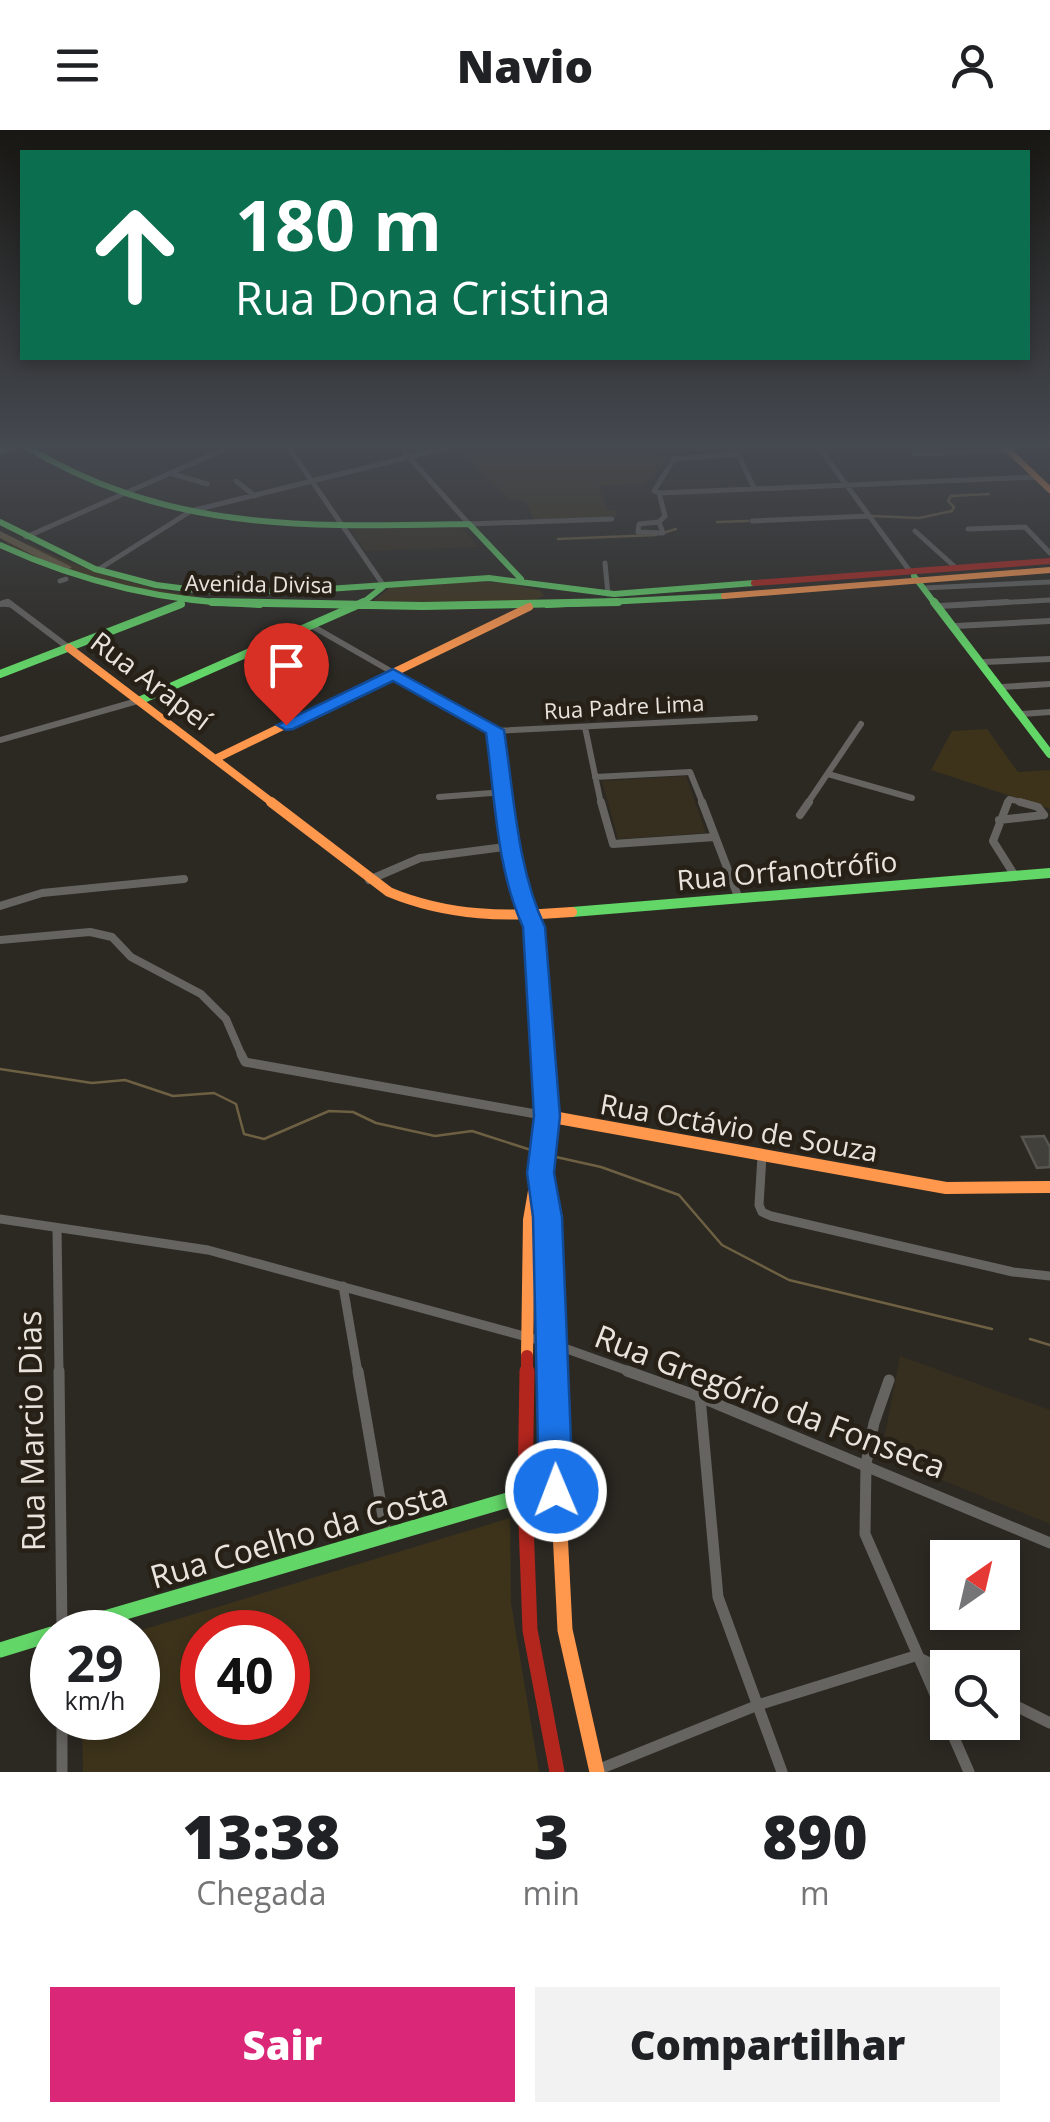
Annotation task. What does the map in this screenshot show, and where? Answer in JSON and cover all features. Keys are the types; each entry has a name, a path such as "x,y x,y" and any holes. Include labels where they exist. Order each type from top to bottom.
{"street":[{"name":"Avenida Divisa","path":"0,522 60,556 98,569 172,588 218,594 490,578 608,594 912,574"},
{"path":"26,537 63,522"},
{"path":"98,569 174,522"},
{"path":"265,522 344,526 565,522"},
{"path":"0,740 141,700 359,606 384,586 341,522"},
{"path":"467,522 508,568 526,582"},
{"path":"659,522 664,530 660,534 638,532 638,524 659,522"},
{"path":"874,522 984,662 1050,754"},
{"path":"968,529 1025,527 1050,553"},
{"path":"915,531 956,566"},
{"name":"Avenida Divisa","path":"0,545 63,580 184,603 528,607 912,574"},
{"path":"912,574 956,566 1050,561"},
{"path":"605,563 608,594"},
{"path":"490,578 500,576 508,568"},
{"path":"912,574 1050,570"},
{"path":"924,588 1050,582"},
{"path":"215,759 528,607 546,602 549,594 542,587"},
{"path":"0,674 184,603 218,594"},
{"path":"151,616 160,605 154,600"},
{"path":"940,606 1050,600"},
{"name":"Rua Arapeí","path":"4,603 141,700 369,880 406,902 458,917 528,916"},
{"path":"318,606 329,610 333,615 330,618"},
{"path":"486,607 501,614 498,624"},
{"path":"956,626 1050,621"},
{"path":"312,626 495,730 512,846 534,927 547,1116 529,1220 524,1496 530,1630 558,1772"},
{"path":"984,662 1050,659"},
{"path":"1002,687 1050,684"},
{"path":"1022,714 1050,712"},
{"name":"Rua Padre Lima","path":"495,730 755,718"},
{"path":"800,815 861,724"},
{"path":"585,727 613,844 715,838"},
{"path":"595,778 690,772 739,900"},
{"path":"828,774 912,798"},
{"path":"439,797 505,792"},
{"path":"999,820 1044,814 1038,807 1009,799 999,820 993,840 1015,876"},
{"path":"369,880 392,866 432,852 512,846"},
{"name":"Rua Orfanotrófio","path":"528,916 1050,873"},
{"path":"0,906 42,892 184,879"},
{"name":"Rua Octávio de Souza","path":"0,940 90,932 112,937 132,957 201,994 226,1019 245,1062 946,1188 1050,1187"},
{"path":"762,1156 759,1205 762,1212 771,1216 1013,1272 1050,1276"},
{"path":"541,1167 548,1217 556,1491 565,1630 595,1772 758,1705 915,1656 930,1663"},
{"name":"Rua Gregório da Fonseca","path":"0,1219 208,1250 552,1344 700,1397 1050,1542"},
{"name":"Rua Marcio Dias","path":"57,1228 58,1610"},
{"path":"343,1286 386,1539"},
{"path":"889,1380 874,1422 866,1464 865,1534 915,1656 970,1772"},
{"path":"700,1397 718,1597 782,1772"},
{"name":"Rua Coelho da Costa","path":"136,1610 524,1496 556,1491"},
{"name":"Rua Coelho da Costa","path":"0,1650 30,1641"},
{"path":"1020,1709 1050,1724"},
{"path":"62,1740 62,1772"}],"shaded area":[{"path":"461,527 479,547 365,551 352,529"},
{"path":"0,528 95,571 196,596 178,598 124,591 63,572 14,548 0,536 48,563 68,567"},
{"path":"507,583 541,591 544,596 528,603 374,601 391,587"},
{"path":"987,729 1018,772 1050,770 1050,809 931,770 952,731"},
{"path":"686,776 706,833 618,839 602,781"},
{"path":"900,1356 1050,1410 1050,1524 881,1455"},
{"path":"510,1518 511,1603 539,1772 83,1772 82,1740 160,1740 160,1624 180,1618 180,1740 310,1740 310,1610 207,1610"}],"building":[{"path":"1044,1136 1050,1147 1050,1167 1037,1168 1022,1137"}],"waterway":[{"path":"717,522 729,522"},
{"path":"663,533 676,529"},
{"path":"0,534 18,544"},
{"path":"558,539 656,535"},
{"path":"22,546 66,568"},
{"path":"0,1069 92,1083 125,1080 173,1096 214,1093 236,1104 244,1134 264,1139 329,1111 353,1112 376,1123 435,1136 472,1131 534,1151"},
{"path":"547,1155 601,1167 679,1195 722,1245 789,1280 992,1329"},
{"path":"1030,1339 1050,1345"}],"traffic: fast":[{"path":"0,522 95,569 156,585 203,591 298,591 489,578 614,594 754,583"},
{"path":"262,522 469,524 521,579"},
{"path":"0,545 94,583 232,604 509,606 724,596"},
{"path":"914,576 1050,754"},
{"path":"141,700 359,606 384,586"},
{"path":"0,674 181,604"},
{"path":"572,912 1050,873"},
{"path":"132,1610 525,1495 556,1491"},
{"path":"0,1650 30,1641"}],"traffic: slow":[{"path":"724,596 1050,570"},
{"path":"215,759 529,607"},
{"path":"69,648 389,892 434,908 479,915 572,912"},
{"path":"527,1356 529,1220 547,1116 946,1188 1050,1187"},
{"path":"541,1179 548,1217 556,1491 565,1630 597,1772"}],"traffic: jam":[{"path":"754,583 1050,561"},
{"path":"527,1356 525,1495 530,1630 557,1772"}],"route":[{"path":"286,725 393,674 495,730 516,871 523,904 534,927 543,1032 547,1116 540,1173 548,1217 556,1491"}]}
